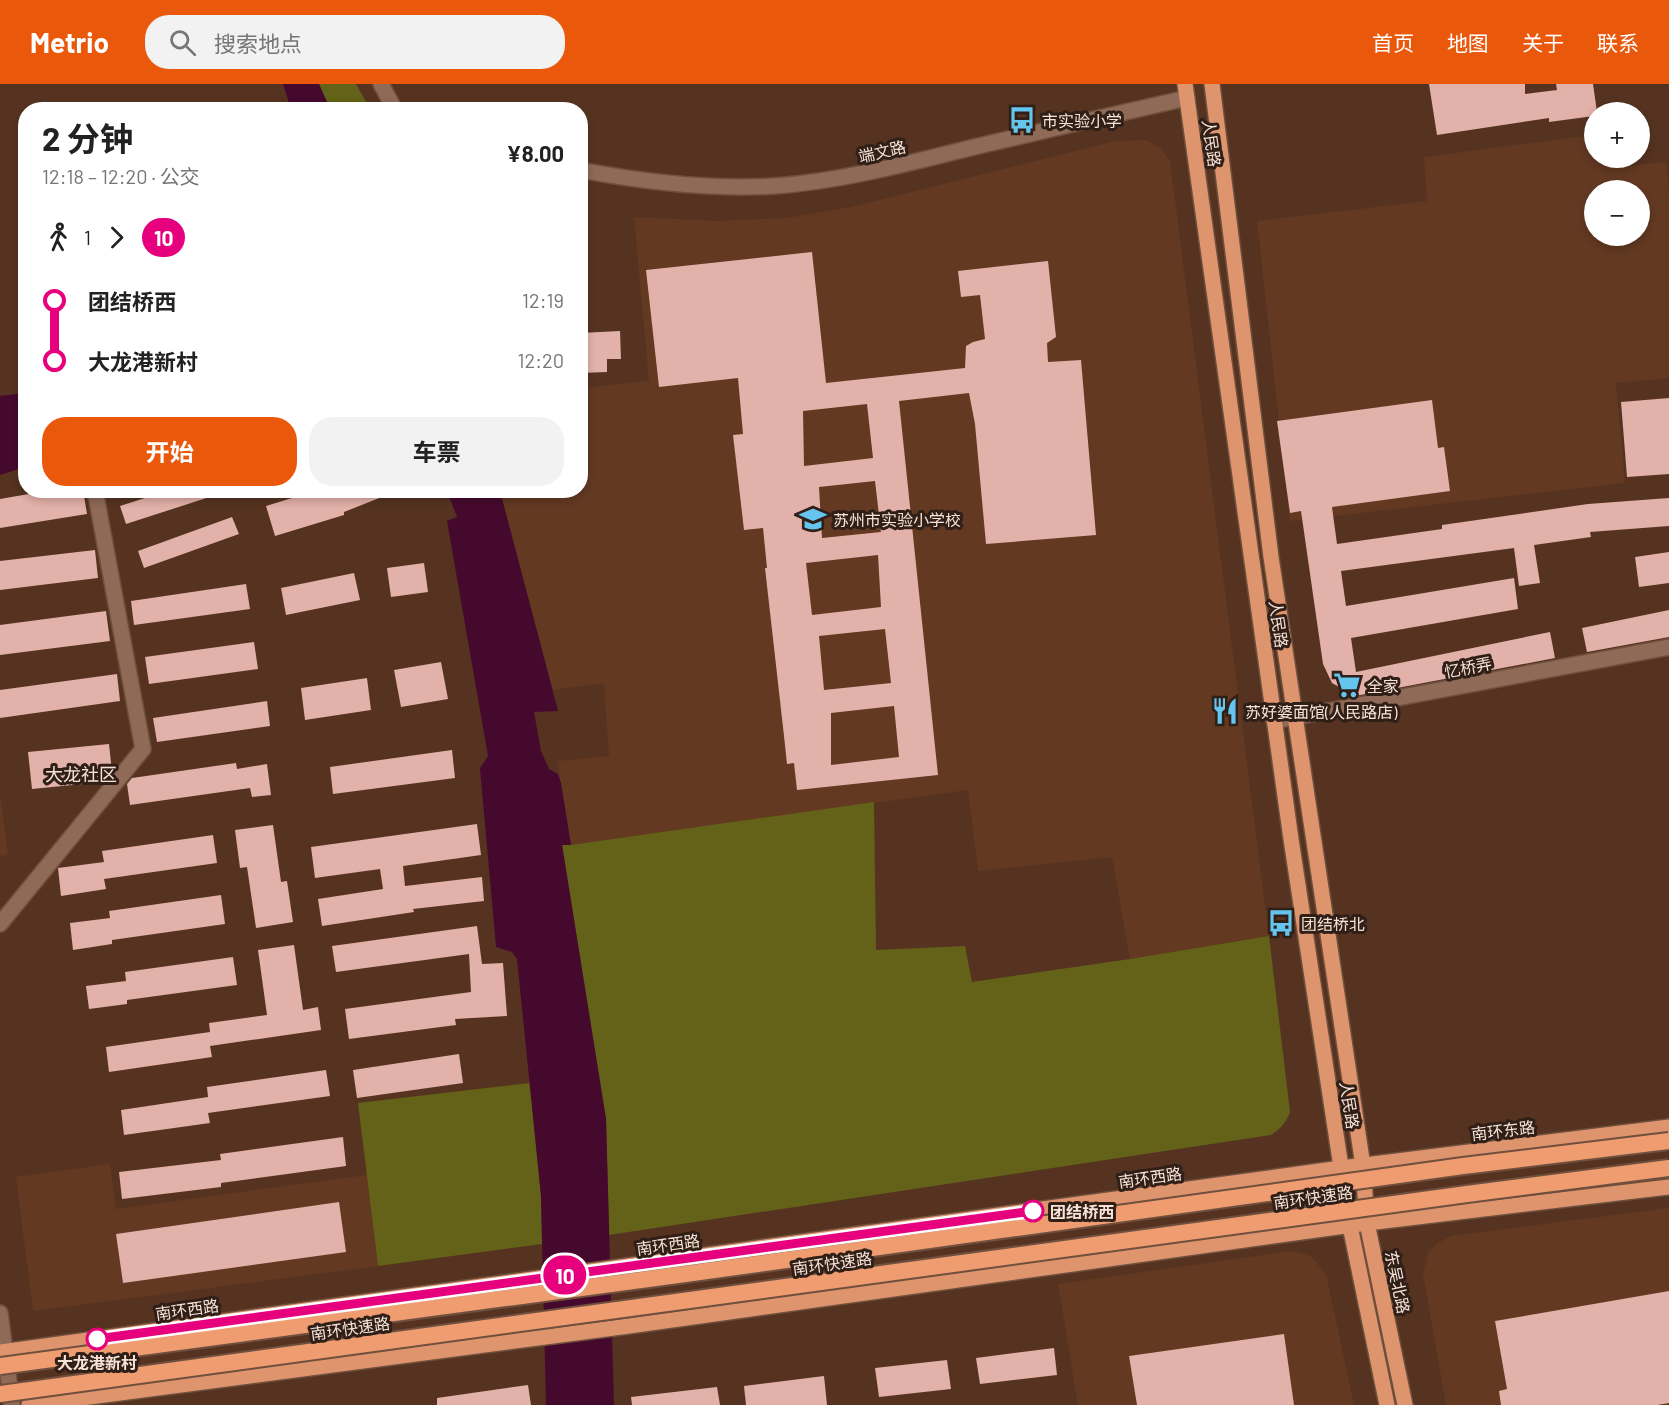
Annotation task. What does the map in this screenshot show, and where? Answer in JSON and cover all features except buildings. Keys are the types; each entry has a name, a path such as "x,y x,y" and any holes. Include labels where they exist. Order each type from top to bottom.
{"highway":[{"name":"南环快速路","path":"1,1357 678,1275 1463,1166 1669,1141"},
{"name":"南环快速路","path":"0,1394 1669,1168"}],"main road":[{"name":"人民路","path":"1212,84 1271,557 1363,1166"},
{"name":"人民路","path":"1186,91 1274,721 1341,1168"},
{"name":"南环东路","path":"1341,1168 1669,1127"},
{"name":"东吴北路","path":"1363,1166 1367,1223 1405,1405"},
{"path":"1341,1168 1350,1226 1387,1405"},
{"name":"南环西路","path":"1,1357 528,1280 1341,1168"},
{"path":"28,1405 629,1326 1367,1223 1669,1187"}],"street":[{"path":"381,84 391,102"},
{"name":"端文路","path":"588,171 640,180 709,186 773,186 801,183 858,175 1186,91"},
{"path":"0,924 143,749 96,498"},
{"name":"忆桥弄","path":"1274,721 1669,647"},
{"path":"0,1313 1,1357 12,1405"}],"shaded area":[{"path":"283,84 319,84 327,102 289,102"},
{"path":"319,84 356,84 366,102 327,102"},
{"path":"1584,136 1584,168 1650,168 1650,164 1666,162 1669,189 1669,378 1616,383 1625,483 1290,521 1257,221 1427,201 1424,157"},
{"name":"苏州市实验小学校","path":"1147,140 1161,149 1170,161 1269,936 1130,959 1112,857 978,871 968,790 571,845 557,761 609,756 604,683 553,690 502,498 588,498 588,387 649,381 634,217 718,221 787,218 851,207 1116,141"},
{"path":"18,394 18,469 0,475 0,396"},
{"path":"450,498 502,498 558,711 534,712 541,751 549,769 558,774 561,783 571,845 562,845 606,1119 614,1405 546,1405 541,1196 517,959 512,952 496,947 480,768 488,756 447,521 457,517"},
{"path":"0,793 8,855 0,856"},
{"path":"874,802 876,950 965,946 972,982 1269,936 1290,1112 1287,1119 1271,1135 609,1235 606,1119 562,844 571,845"},
{"path":"530,1083 541,1196 542,1244 378,1266 358,1103"},
{"path":"110,1164 116,1209 367,1175 378,1266 33,1311 16,1177"},
{"path":"1669,1208 1669,1405 1446,1405 1423,1274 1428,1253 1436,1244 1451,1236"},
{"path":"1291,1251 1311,1256 1326,1274 1354,1405 1078,1405 1058,1284"}],"bus line":[{"name":"10","path":"97,1339 1033,1211"}],"place":[{"name":"市实验小学","path":"1022,120"},
{"name":"苏州市实验小学校","path":"813,519"},
{"name":"全家","path":"1347,685"},
{"name":"苏好婆面馆(人民路店)","path":"1225,711"},
{"name":"团结桥北","path":"1281,923"},
{"name":"团结桥西","path":"1033,1211"},
{"name":"大龙港新村","path":"97,1339"}],"district":[{"name":"大龙社区","path":"81,774"}]}
